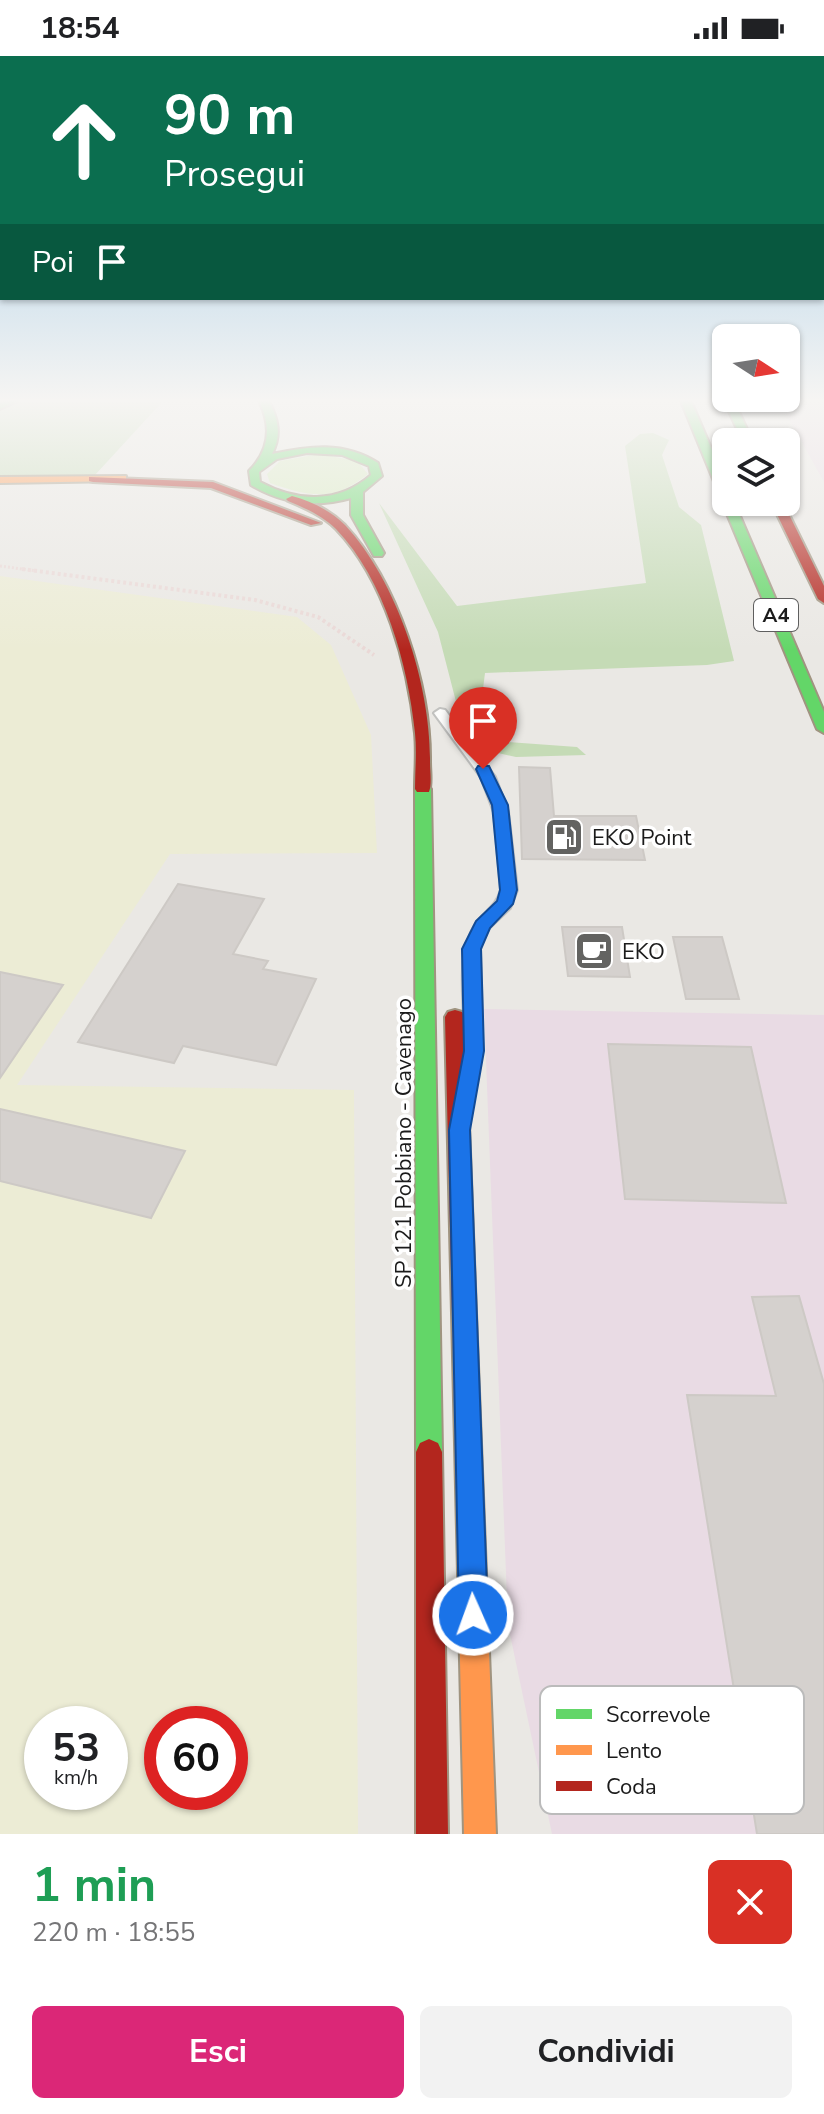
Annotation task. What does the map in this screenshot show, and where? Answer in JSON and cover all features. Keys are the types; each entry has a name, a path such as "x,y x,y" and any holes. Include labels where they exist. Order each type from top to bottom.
{"main road":[{"path":"192,484 213,485 306,518 344,548 386,608"},
{"name":"SP 121 Pobbiano - Cavenago","path":"244,484 292,499 328,517 345,532 371,574 386,608 406,666 420,722 425,777 432,1834"},
{"path":"369,484 357,492 357,515 397,587 437,700 446,755"},
{"name":"SP 121 Pobbiano - Cavenago","path":"292,499 328,499 357,492"},
{"name":"A4","path":"734,516 824,729"},
{"name":"A4","path":"784,516 824,599"},
{"path":"453,956 480,1834"}],"lane":[{"path":"437,700 492,783 500,805 507,898 479,932 471,955 474,1047 459,1130"}],"path":[{"path":"0,566 255,600 318,617 365,652 406,666"}],"shaded area":[{"path":"484,1009 824,1015 824,1834 552,1834 548,1814 804,1814 804,1686 540,1686 540,1777 508,1625"}],"green space":[{"path":"273,484 354,484 333,493 297,491"},
{"path":"631,484 671,484 679,507 701,525 734,661 707,665 485,673 478,728 496,741 577,747 586,755 516,757 476,748 461,721 438,632 379,503 457,606 646,583"},
{"path":"0,576 297,617 331,645 371,735 377,853 170,854 17,1085 354,1090 358,1834 0,1834"}],"building":[{"path":"519,767 550,768 554,816 636,816 645,860 522,859"},
{"path":"178,884 264,899 233,954 268,961 263,969 316,979 276,1065 183,1046 174,1063 78,1042"},
{"path":"562,927 622,927 630,977 568,976"},
{"path":"673,937 722,937 739,999 686,999"},
{"path":"0,972 63,985 0,1078"},
{"path":"608,1044 751,1047 786,1203 625,1199"},
{"path":"0,1109 185,1151 151,1218 0,1181"},
{"path":"799,1296 824,1384 824,1834 757,1834 754,1814 804,1814 804,1686 733,1686 687,1395 776,1396 752,1297"}],"traffic: fast":[{"path":"257,484 285,497 318,501 350,494 368,484"},
{"path":"357,492 357,515 378,553"},
{"path":"734,516 824,729"},
{"path":"423,789 429,1452"}],"traffic: slow":[{"path":"464,1313 480,1834"}],"traffic: jam":[{"path":"192,484 213,485 315,523"},
{"path":"292,499 324,514 340,527 371,569 384,595 405,652 419,708 423,740 423,789"},
{"path":"784,516 824,599"},
{"path":"455,1017 464,1313"},
{"path":"429,1452 432,1834"}],"place":[{"name":"EKO Point","path":"564,837"},
{"name":"EKO","path":"594,951"}],"route":[{"path":"473,1615 459,1130 474,1051 470,958 476,936 505,904 509,890 500,805 483,769"}]}
